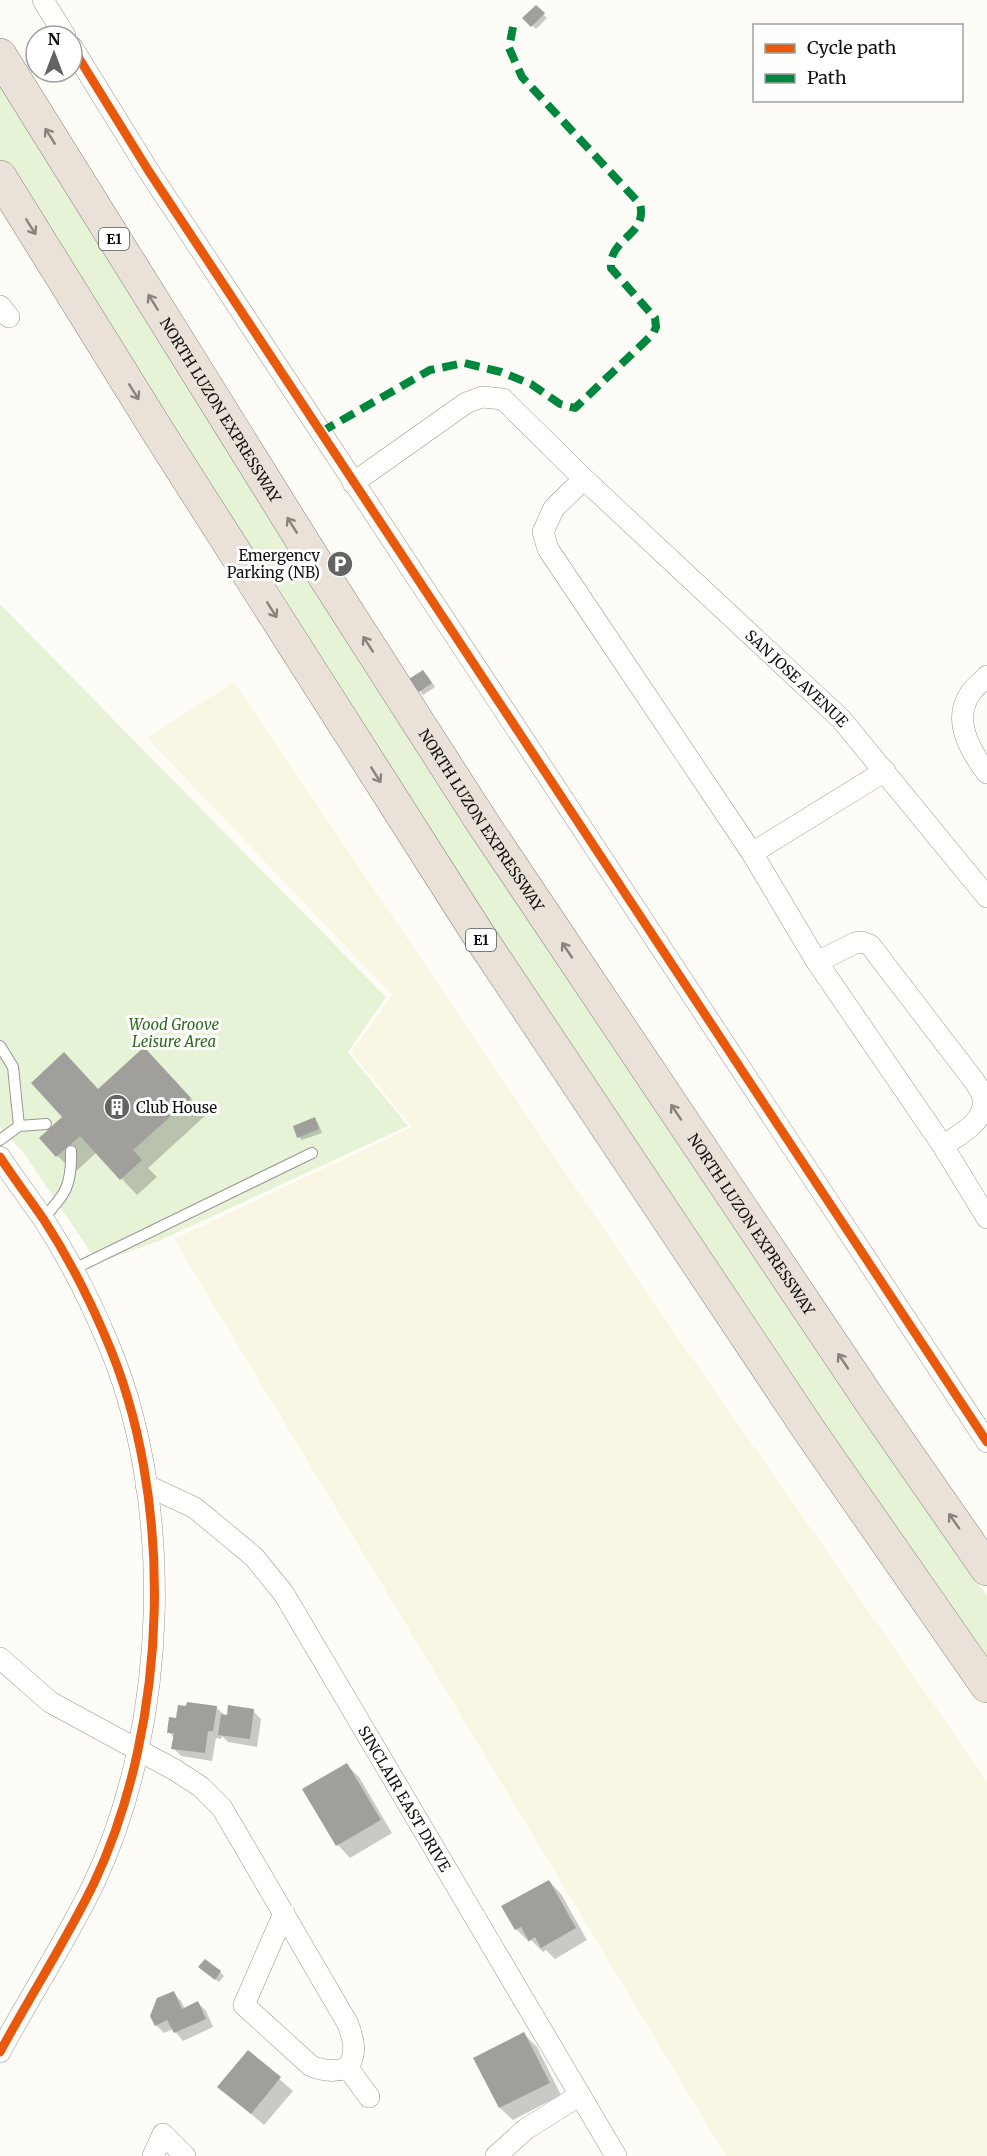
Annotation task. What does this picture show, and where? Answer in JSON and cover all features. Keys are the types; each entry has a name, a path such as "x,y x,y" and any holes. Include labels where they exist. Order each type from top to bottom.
{"highway":[{"name":"NORTH LUZON EXPRESSWAY","path":"0,55 323,574 487,829 858,1382 987,1569"},
{"name":"E1","path":"0,177 157,430 477,934 811,1433 987,1686"}],"street":[{"path":"43,0 58,24"},
{"path":"84,66 148,170 353,483 984,1432"},
{"name":"SAN JOSE AVENUE","path":"353,483 465,403 482,397 503,399 584,479 841,719 987,897"},
{"path":"584,479 554,508 543,532 548,549 752,853 818,962 943,1146 987,1218"},
{"path":"987,676 957,710 972,753 987,773"},
{"path":"752,853 885,771"},
{"path":"818,962 855,943 862,942 870,945 975,1082 983,1098 983,1111 976,1122 943,1146"},
{"path":"0,1157 43,1218 74,1269 122,1378 136,1424 146,1485 153,1547 155,1614 139,1749 114,1832 94,1882 0,2052"},
{"name":"SINCLAIR EAST DRIVE","path":"146,1485 195,1508 254,1557 284,1594 616,2156"},
{"path":"0,1658 50,1702 139,1749 201,1787 222,1808 284,1913 348,2024 354,2042 354,2056 348,2068 336,2071 311,2066 244,2005 284,1913"},
{"path":"348,2068 369,2097"},
{"path":"496,2156 526,2129 580,2095"},
{"path":"153,2156 163,2134 185,2156"}],"lane":[{"path":"0,1046 13,1067 19,1126"},
{"path":"0,1140 19,1126 46,1124"},
{"path":"43,1218 68,1187 72,1171 71,1151"},
{"path":"74,1269 312,1153"}],"shaded area":[{"path":"234,682 655,1305 987,1781 987,2156 726,2156 174,1239 412,1127 351,1052 392,995 147,738"}],"green space":[{"path":"0,80 919,1498 987,1596 987,1668 698,1246 0,166"},
{"name":"Wood Groove Leisure Area","path":"0,604 386,997 348,1052 408,1126 161,1240 98,1263 23,1152 0,1127"}],"building":[{"path":"536,5 545,13 531,27 522,18"},
{"path":"423,670 432,683 419,692 409,679"},
{"name":"Club House","path":"144,1047 191,1098 133,1150 142,1160 120,1180 80,1136 56,1157 39,1138 62,1117 31,1083 64,1052 98,1089"},
{"path":"315,1117 319,1129 297,1138 293,1126"},
{"path":"187,1702 217,1706 213,1731 208,1731 205,1753 171,1749 174,1733 167,1733 169,1717 176,1718 178,1705 186,1706"},
{"path":"228,1705 254,1709 250,1739 218,1735 221,1714 227,1715"},
{"path":"347,1763 381,1820 336,1846 302,1789"},
{"path":"549,1880 576,1928 541,1948 535,1937 529,1941 521,1927 515,1930 501,1906"},
{"path":"205,1959 221,1971 215,1980 198,1967"},
{"path":"174,1991 182,2009 198,2001 206,2019 174,2033 167,2020 155,2026 150,2016 157,1998"},
{"path":"524,2032 550,2083 499,2108 473,2058"},
{"path":"248,2050 281,2077 251,2114 217,2087"}],"marked path":[{"path":"321,432 430,370 464,363 501,372 531,384 560,404 575,408 653,334 656,327 655,318 611,268 616,249 639,223 640,204 522,77 509,48 513,27"}],"cycle path":[{"path":"84,66 148,170 987,1442"},
{"path":"0,1157 44,1220 77,1277 105,1336 128,1399 144,1467 152,1538 154,1610 149,1683 137,1753 119,1820 83,1905 0,2052"}],"place":[{"name":"Emergency Parking (NB)","path":"340,564"},
{"name":"Club House","path":"117,1107"}]}
